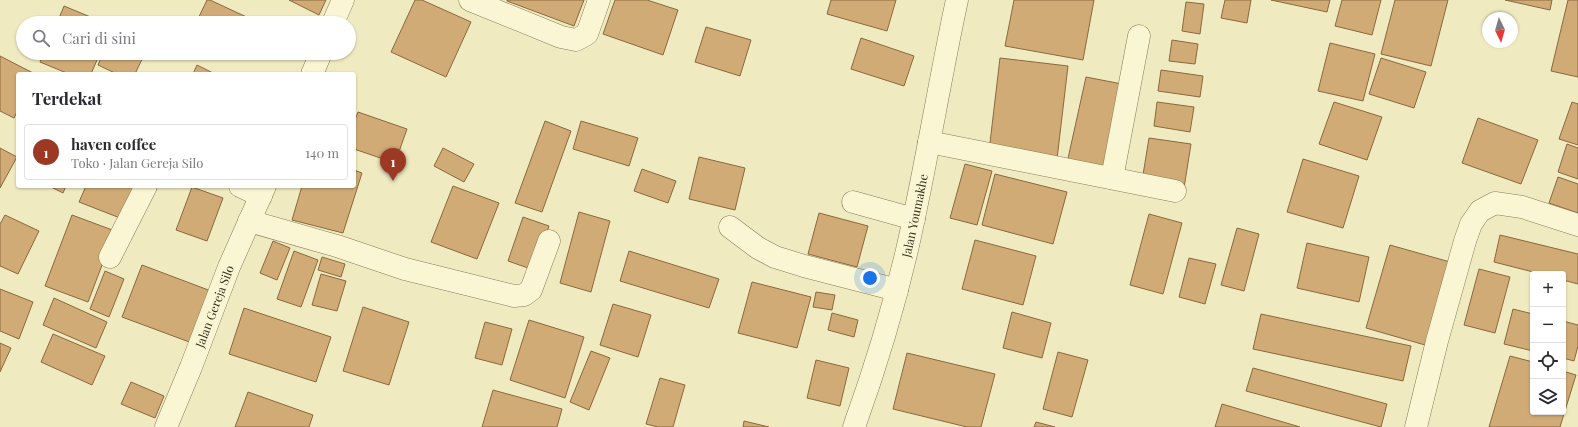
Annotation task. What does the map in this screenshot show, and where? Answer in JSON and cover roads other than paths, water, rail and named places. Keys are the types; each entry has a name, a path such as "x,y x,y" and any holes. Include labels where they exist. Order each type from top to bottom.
{"street":[{"path":"336,16 343,0"},
{"path":"470,0 561,37 576,40 587,34 599,0"},
{"name":"Jalan Youmakhe","path":"854,427 897,290 914,219 957,0"},
{"path":"1112,178 1138,36"},
{"path":"313,72 318,60"},
{"path":"929,142 1175,190"},
{"path":"110,257 145,188"},
{"path":"249,188 263,191"},
{"name":"Jalan Gereja Silo","path":"166,427 191,367 229,267 263,191"},
{"path":"853,202 914,219"},
{"path":"1416,427 1436,341 1465,241 1471,224 1480,211 1495,203 1522,207 1578,225"},
{"path":"249,222 337,246 404,270 514,296 524,295 531,290 550,241"},
{"path":"730,227 758,248 775,257 811,268 897,290"}],"place":[{"name":"haven coffee","path":"393,181"}]}
